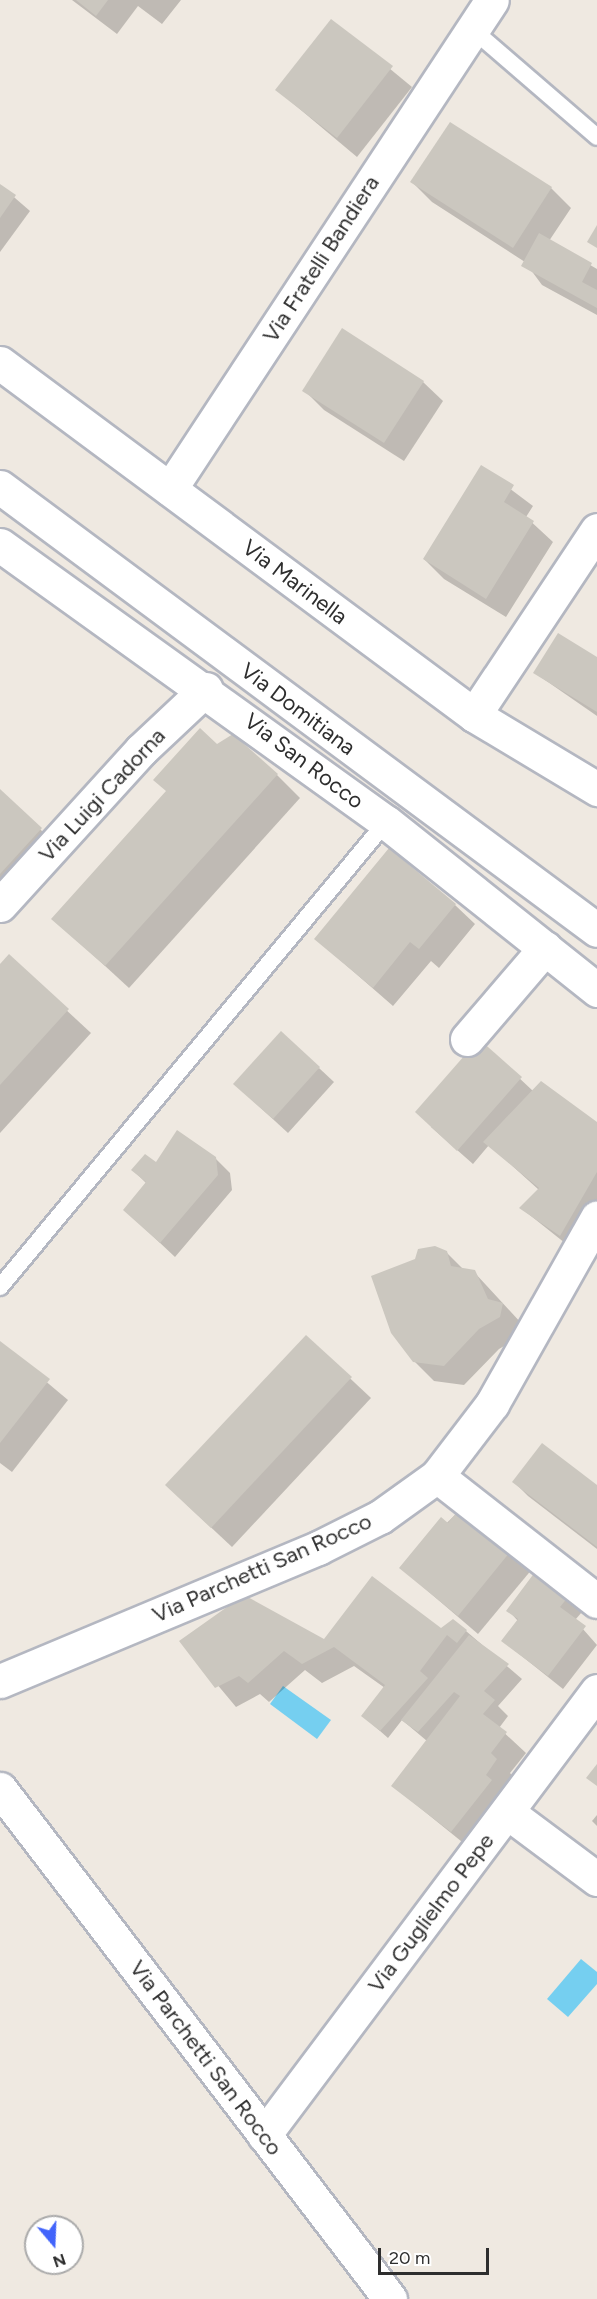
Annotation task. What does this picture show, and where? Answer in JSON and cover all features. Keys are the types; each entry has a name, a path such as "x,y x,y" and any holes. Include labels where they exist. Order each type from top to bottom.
{"street":[{"name":"Via Fratelli Bandiera","path":"170,489 492,0"},
{"name":"Via Marinella","path":"0,363 474,715 597,789"},
{"name":"Via Domitiana","path":"0,487 597,930"},
{"path":"474,715 597,530"},
{"name":"Via San Rocco","path":"0,545 206,688 386,822 597,990"},
{"name":"Via Luigi Cadorna","path":"0,905 141,750 206,688"},
{"path":"466,1039 544,948"},
{"name":"Via Parchetti San Rocco","path":"0,1681 318,1548 380,1517 437,1476 492,1404 597,1218"},
{"path":"437,1476 597,1601"},
{"name":"Via Guglielmo Pepe","path":"264,2135 597,1691"},
{"name":"Via Parchetti San Rocco","path":"0,1789 390,2299"},
{"path":"507,1812 597,1879"}],"lane":[{"path":"472,29 597,137"},
{"path":"0,1287 386,822"}],"water":[{"path":"283,1686 331,1720 317,1739 270,1704"},
{"path":"581,1959 597,1972 597,1984 568,2017 547,1999"}],"building":[{"path":"76,0 108,0 96,16"},
{"path":"331,19 393,66 337,138 275,90"},
{"path":"450,122 552,187 513,248 410,182"},
{"path":"0,184 16,195 0,218"},
{"path":"597,225 597,248 587,242"},
{"path":"539,233 592,263 582,282 597,290 597,308 521,266"},
{"path":"342,328 424,381 384,443 302,391"},
{"path":"481,465 514,485 504,502 534,521 486,599 423,559"},
{"path":"558,633 597,657 597,712 533,673"},
{"path":"200,728 217,744 233,734 278,774 105,966 51,919 166,791 153,780"},
{"path":"0,789 42,828 0,874"},
{"path":"389,848 456,904 419,949 410,942 373,988 314,939"},
{"path":"9,954 69,1009 0,1085 0,964"},
{"path":"281,1031 320,1067 273,1119 233,1084"},
{"path":"479,1039 522,1077 457,1151 415,1112"},
{"path":"541,1081 597,1122 597,1172 560,1236 519,1208 539,1188 483,1142"},
{"path":"177,1130 216,1157 218,1175 160,1243 123,1210 146,1182 131,1170 145,1154 156,1162"},
{"path":"435,1246 447,1251 451,1266 475,1270 488,1299 503,1303 500,1317 479,1329 444,1366 413,1362 391,1333 371,1276 415,1259 418,1249"},
{"path":"306,1335 352,1377 211,1528 165,1485"},
{"path":"0,1341 50,1379 0,1443"},
{"path":"542,1443 597,1485 597,1547 512,1482"},
{"path":"463,1505 514,1547 458,1616 399,1568 441,1517 448,1523"},
{"path":"535,1572 568,1597 560,1607 586,1626 548,1676 501,1641 518,1619 506,1611"},
{"path":"372,1576 441,1628 453,1619 467,1630 457,1643 447,1635 420,1671 428,1678 380,1731 361,1716 385,1685 334,1647 302,1664 284,1651 248,1683 239,1676 215,1688 179,1641 244,1595 324,1639"},
{"path":"469,1635 509,1664 484,1691 495,1700 483,1714 507,1732 491,1753 497,1759 486,1775 492,1780 451,1832 391,1786 460,1696 454,1692 418,1732 401,1720"},
{"path":"597,1764 597,1786 586,1778"}]}
